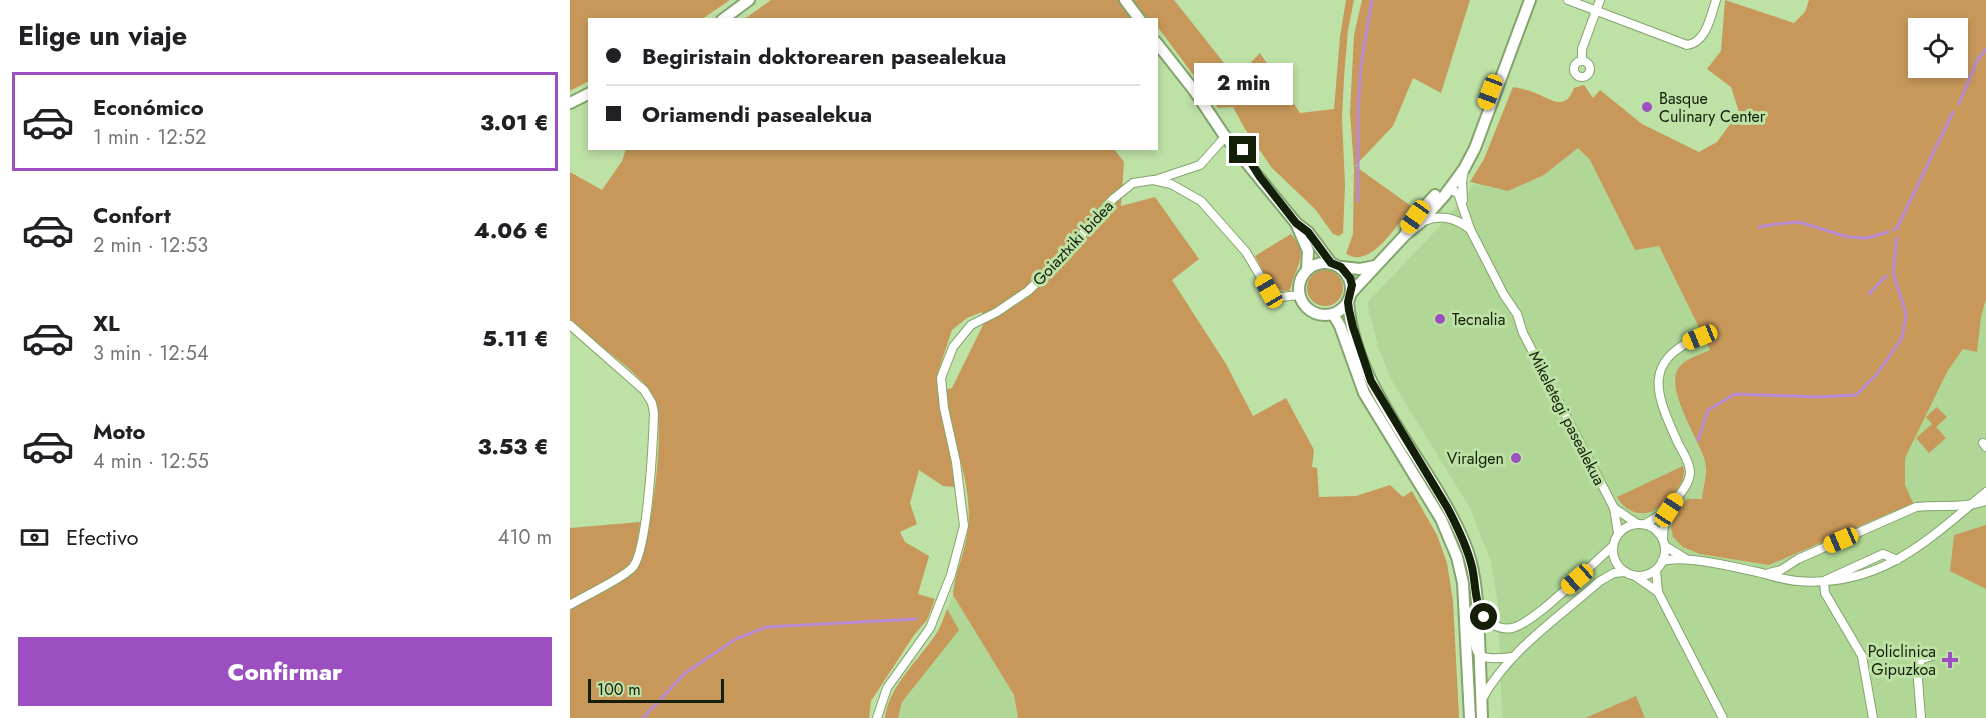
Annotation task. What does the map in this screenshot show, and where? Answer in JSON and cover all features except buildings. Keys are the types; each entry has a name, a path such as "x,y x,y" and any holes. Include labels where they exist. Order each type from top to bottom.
{"main road":[{"path":"725,18 749,0"},
{"path":"1125,0 1138,18"},
{"path":"1196,93 1225,137 1296,223 1308,251 1307,269 1299,283 1304,306 1317,314 1333,314 1344,307 1375,266 1421,222 1464,168 1479,137 1525,2"},
{"path":"1405,235 1415,217 1454,171 1468,147 1525,2"},
{"path":"1158,45 1236,140 1260,177"},
{"path":"570,103 588,94"},
{"path":"1296,223 1308,232 1350,278 1353,327 1371,381 1447,507 1465,544 1472,568 1478,608 1482,718"},
{"path":"1307,269 1321,262 1360,269 1375,266"},
{"path":"1333,314 1340,326 1364,393 1441,519 1450,538 1463,583 1470,718"}],"street":[{"path":"1568,0 1687,45 1695,44 1702,38 1716,0"},
{"path":"1582,60 1582,49 1600,0"},
{"name":"Goiaztxiki bidea","path":"877,718 887,688 930,628 951,575 964,526 956,462 944,408 941,378 953,347 971,325 997,312 1028,291 1057,263 1113,199 1132,183 1153,180 1200,165 1225,137"},
{"name":"Mikeletegi pasealekua","path":"1464,168 1463,204 1470,229 1509,304 1517,314 1521,328 1614,508 1618,533"},
{"path":"1153,180 1171,184 1201,201 1246,252 1269,291 1281,297 1300,296"},
{"path":"1429,202 1440,194 1452,190 1458,193 1463,204"},
{"path":"1421,222 1433,218 1451,218 1470,229"},
{"path":"570,325 644,390 654,413 649,482 640,552 633,567 624,574 570,605"},
{"path":"1634,576 1642,576 1656,570 1662,561 1664,524 1669,510 1690,476 1690,467 1670,426 1663,403 1658,386 1659,373 1662,363 1670,354 1683,344 1700,337"},
{"path":"1662,561 1686,559 1797,581 1824,581 1862,575 1897,560 1986,492"},
{"path":"1764,573 1781,570 1798,559 1916,507 1969,506 1986,501"},
{"name":"Mikeletegi pasealekua","path":"1614,508 1641,524"},
{"path":"1478,608 1484,617 1497,627 1510,629 1518,626 1551,602 1613,546 1618,533 1623,528 1641,524 1669,510"},
{"path":"1641,524 1653,527 1664,543 1686,559"},
{"path":"1613,546 1615,561 1625,572 1658,592"},
{"path":"1824,581 1883,554 1897,560"},
{"path":"1656,570 1658,592 1723,718"},
{"path":"1482,700 1499,672 1512,657 1600,580 1614,573 1625,572"},
{"path":"1824,581 1825,593 1862,656 1872,718"},
{"path":"1464,606 1480,656 1486,659 1512,657"},
{"path":"1921,718 1917,667 1922,659 1933,657"}],"shaded area":[{"path":"570,0 730,0 703,18 588,18 588,82 570,91"},
{"path":"771,0 1174,0 1236,78 1260,53 1300,113 1334,109 1340,37 1346,0 1354,0 1348,30 1342,118 1345,185 1343,233 1339,236 1333,234 1315,209 1272,168 1233,107 1218,108 1158,27 1158,18 746,18"},
{"path":"1362,0 1470,0 1441,93 1413,78 1393,126 1355,166 1411,206 1375,250 1356,257 1346,254 1353,234 1354,167 1350,113 1354,35"},
{"path":"1725,0 1794,23 1805,12 1809,0 1986,0 1986,299 1981,317 1977,352 1963,349 1947,372 1905,458 1905,485 1913,503 1769,565 1700,554 1683,547 1673,537 1671,527 1674,516 1687,499 1702,499 1706,470 1702,452 1679,401 1675,378 1678,369 1684,363 1710,350 1659,246 1635,250 1590,160 1578,148 1544,175 1508,191 1470,182 1484,159 1513,87 1533,92 1556,102 1566,100 1574,88 1584,85 1593,98 1600,90 1642,124 1699,152 1717,142 1739,112 1731,87 1707,69 1721,51"},
{"path":"1578,148 1659,246 1710,350 1692,358 1674,377 1677,394 1706,464 1702,499 1687,499 1674,516 1905,485 1905,458 1947,372 1963,349 1977,351 1981,317 1986,299 1986,525 1954,535 1950,570 1986,589 1986,718 1645,718 1636,696 1585,718 1502,718 1498,604 1491,562 1470,508 1392,381 1379,350 1367,303 1440,226 1474,184 1508,191 1544,175"},
{"path":"626,150 1115,150 1124,162 1121,206 1155,197 1199,259 1172,280 1226,364 1253,416 1286,398 1314,450 1312,467 1317,468 1319,497 1356,496 1390,485 1403,497 1412,491 1437,535 1447,563 1453,601 1459,718 1018,718 1014,695 953,595 969,522 966,487 958,453 950,457 955,487 943,486 919,470 910,503 917,524 900,532 905,542 929,556 918,594 935,599 927,620 914,635 871,701 869,718 570,718 570,609 616,585 636,569 642,556 652,511 658,456 658,410 654,397 637,377 570,319 570,172 602,190 622,161","holes":["982,312 984,323 952,388 937,392 937,375 952,330 967,318"]},
{"path":"1291,234 1299,245 1301,255 1289,291 1272,284 1255,256"},
{"path":"1325,270 1337,276 1343,288 1337,300 1325,306 1313,300 1307,288 1313,276"},
{"path":"1937,407 1947,417 1936,427 1946,438 1929,453 1916,438 1932,424 1926,417"},
{"path":"1683,466 1682,482 1676,492 1665,505 1651,512 1632,511 1626,508 1617,497"},
{"path":"640,522 635,552 627,569 570,601 570,528"},
{"path":"1986,525 1986,589 1950,571 1954,535"},
{"path":"953,595 1014,695 1018,718 898,718 902,702 958,630 947,609"},
{"path":"947,609 959,630 902,702 898,718 885,718 892,695 938,631"},
{"path":"1636,696 1645,718 1585,718"}],"waterway":[{"path":"1358,201 1358,113 1361,64 1372,0"},
{"path":"1959,104 1977,61 1986,49"},
{"path":"1893,230 1897,228 1953,112"},
{"path":"1759,227 1799,222 1848,237 1867,238 1888,232"},
{"path":"1698,440 1708,410 1735,394 1817,397 1856,395 1877,374 1902,338 1906,314 1893,272 1897,238"},
{"path":"1869,294 1886,276"},
{"path":"643,718 685,673 736,639 766,627 916,619"}],"place":[{"name":"Basque Culinary Center","path":"1647,107"},
{"name":"Tecnalia","path":"1440,319"},
{"name":"Viralgen","path":"1516,458"},
{"name":"Policlinica Gipuzkoa","path":"1950,660"}],"route":[{"path":"1243,150 1260,177 1296,223 1308,232 1331,263 1341,267 1350,278 1352,285 1348,302 1349,310 1371,381 1457,526 1472,568 1478,608 1484,617"}]}
